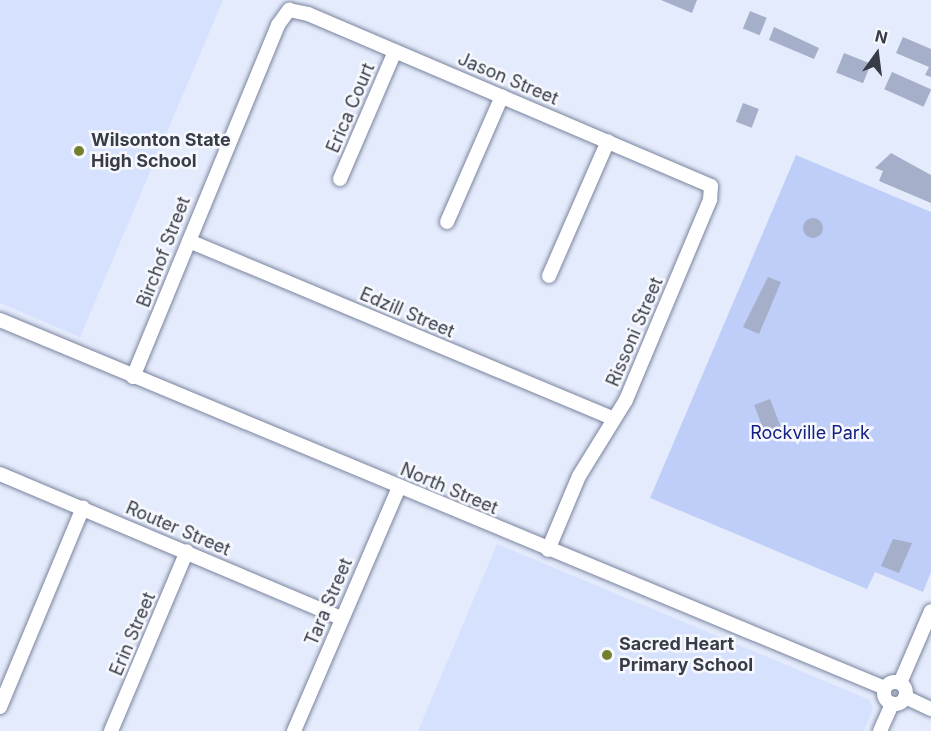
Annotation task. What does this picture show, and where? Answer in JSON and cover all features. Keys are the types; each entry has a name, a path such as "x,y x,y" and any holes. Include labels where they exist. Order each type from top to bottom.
{"street":[{"name":"Jason Street","path":"289,10 395,51 711,186"},
{"name":"Birchof Street","path":"133,377 273,35 289,10"},
{"name":"Erica Court","path":"340,178 395,51"},
{"path":"447,222 502,96"},
{"path":"549,276 608,141"},
{"name":"Rissoni Street","path":"548,550 612,418 626,400 710,200 711,186"},
{"name":"Edzill Street","path":"189,241 612,418"},
{"name":"North Street","path":"0,320 548,550 885,688"},
{"name":"Router Street","path":"0,474 187,551 341,618"},
{"name":"Tara Street","path":"294,731 399,487"},
{"path":"0,707 83,508"},
{"name":"Erin Street","path":"111,731 187,551"},
{"path":"931,611 900,683 905,697 931,709"},
{"path":"892,704 885,688 900,683"},
{"path":"880,731 892,704 905,697"}],"shaded area":[{"name":"Wilsonton State High School","path":"0,0 223,0 80,337 0,303"},
{"name":"Sacred Heart Primary School","path":"497,544 870,700 873,709 864,731 418,731"}],"green space":[{"name":"Rockville Park","path":"796,155 931,212 931,572 923,592 875,572 867,589 650,498"}],"building":[{"path":"661,0 697,0 692,13"},
{"path":"750,11 767,18 760,35 743,29"},
{"path":"774,27 819,48 814,59 769,40"},
{"path":"903,37 931,49 931,77 925,75 929,67 896,53"},
{"path":"844,53 871,64 863,83 836,72"},
{"path":"892,72 931,89 924,107 884,89"},
{"path":"743,103 759,109 752,128 736,122"},
{"path":"891,153 931,175 931,203 879,181 883,171 875,168"},
{"path":"813,218 820,221 823,228 820,235 813,238 806,235 803,228 806,221"},
{"path":"768,277 781,282 759,334 743,327"},
{"path":"770,399 781,428 765,434 754,405"},
{"path":"893,539 912,543 899,573 881,566"}],"place":[{"name":"Wilsonton State High School","path":"79,151"},
{"name":"Sacred Heart Primary School","path":"607,655"}]}
